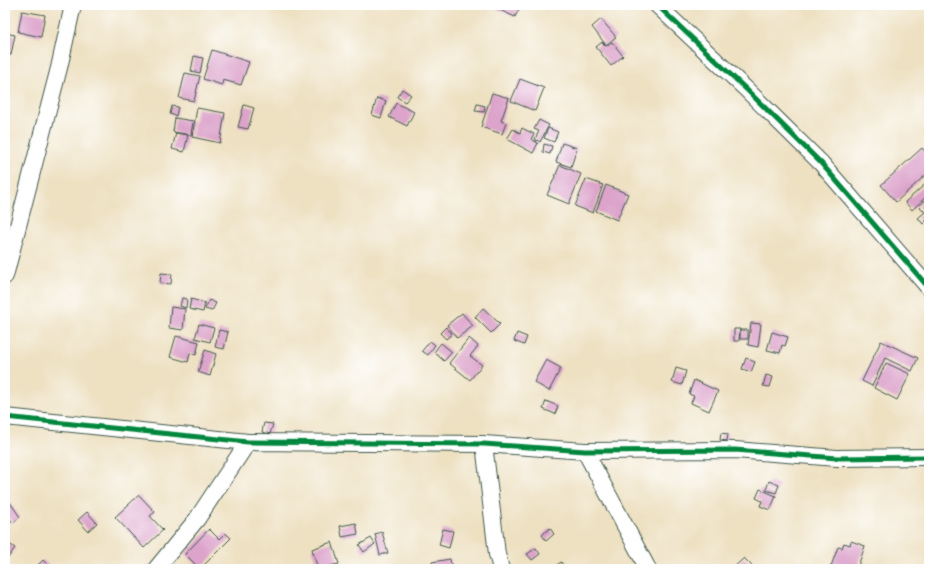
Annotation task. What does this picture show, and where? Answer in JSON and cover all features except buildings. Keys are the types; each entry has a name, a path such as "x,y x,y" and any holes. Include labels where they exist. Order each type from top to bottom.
{"street":[{"path":"5,276 59,68 73,5"},
{"path":"657,5 747,90 821,163 929,288"},
{"path":"5,417 248,442 484,444 585,451 735,450 837,458 929,457"},
{"path":"156,569 197,519 248,442"},
{"path":"484,444 497,554 501,569"},
{"path":"585,451 648,569"}],"cycle path":[{"path":"657,5 747,90 821,163 929,288"},
{"path":"5,417 248,442 484,444 585,451 735,450 837,458 929,457"}]}
